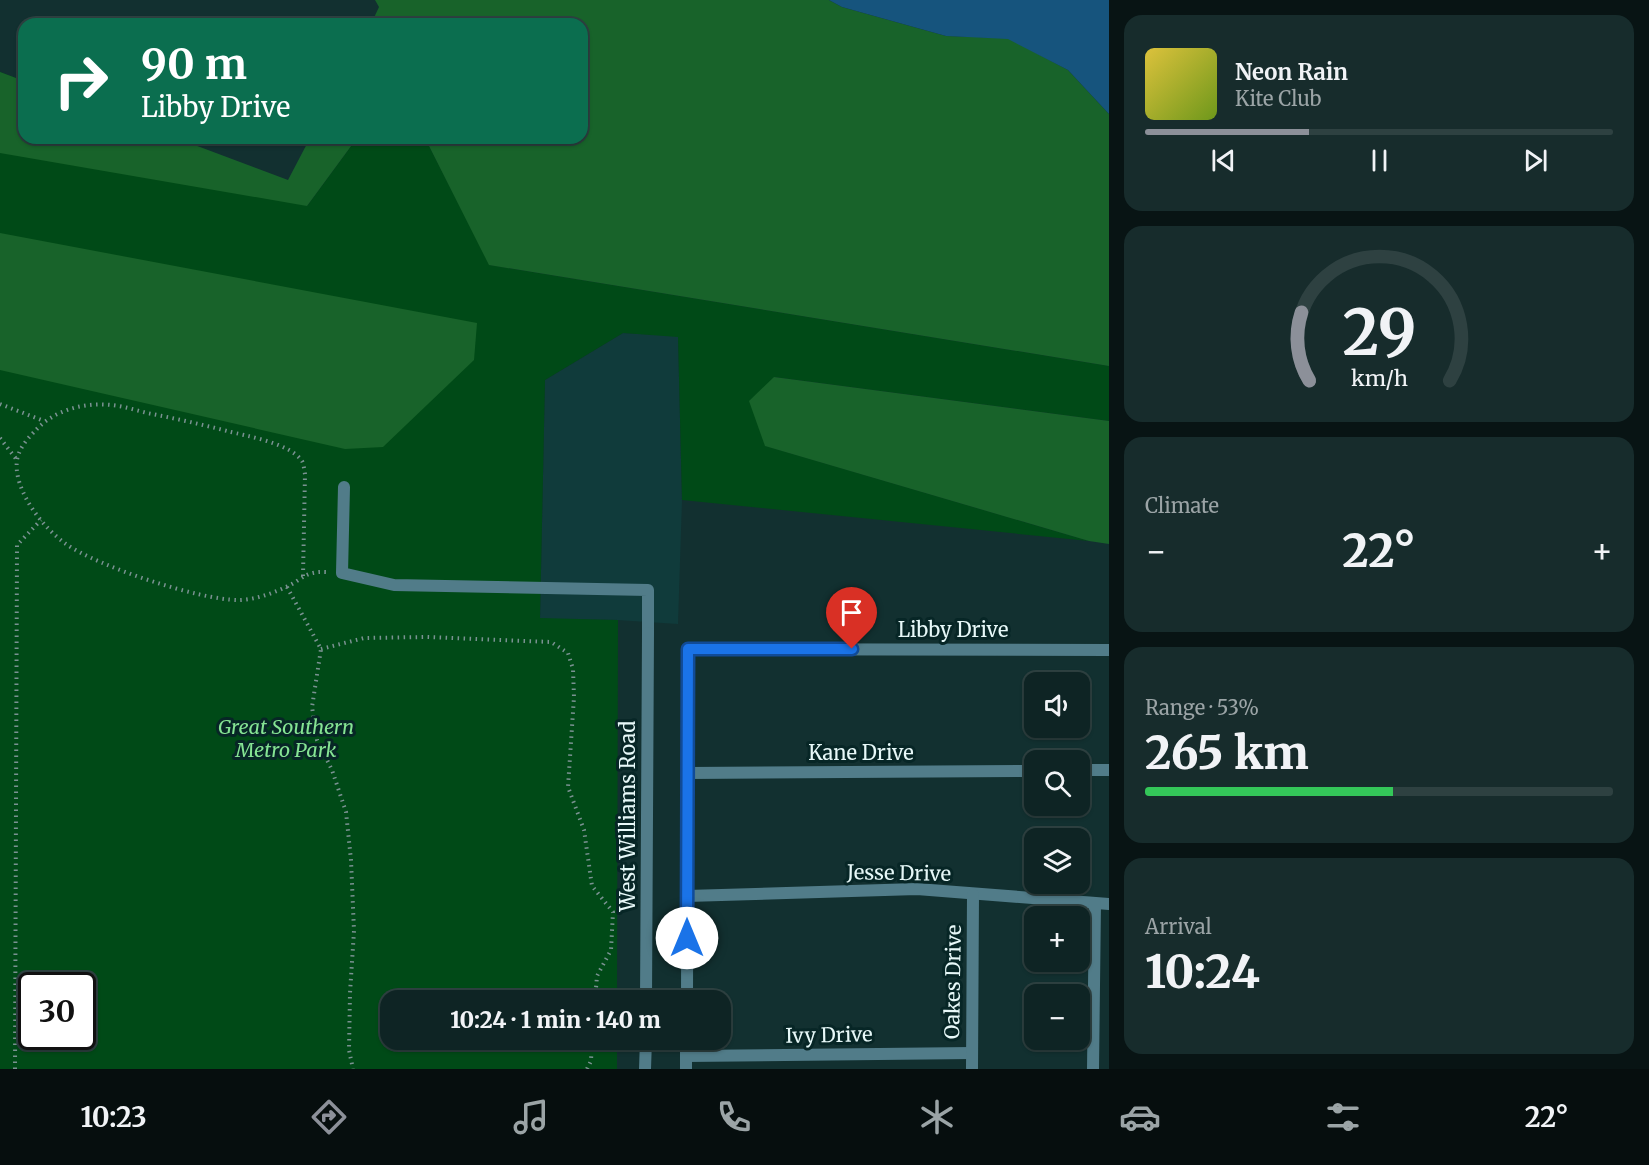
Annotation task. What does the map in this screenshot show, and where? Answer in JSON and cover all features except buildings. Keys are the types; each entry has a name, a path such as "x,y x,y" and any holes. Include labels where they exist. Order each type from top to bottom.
{"street":[{"path":"342,573 344,487"},
{"name":"West Williams Road","path":"342,573 394,585 648,590 646,990"},
{"name":"Libby Drive","path":"688,773 688,649 1109,650"},
{"path":"1090,770 1109,770"},
{"name":"Kane Drive","path":"688,773 1024,771"},
{"path":"687,990 688,773"},
{"name":"Jesse Drive","path":"687,896 917,889 1109,904"},
{"name":"Oakes Drive","path":"972,1069 973,895"},
{"path":"1093,1069 1095,904"},
{"path":"645,1069 646,1050"},
{"path":"686,1050 686,1069"},
{"name":"Ivy Drive","path":"686,1056 972,1053"}],"path":[{"path":"0,404 44,422"},
{"path":"303,576 305,474 302,461 290,451 266,441 110,405 81,406 59,413 44,422 25,442 17,460 19,478 27,501 41,520 66,544 105,564 211,597 238,600 260,598 287,587 311,572 342,573"},
{"path":"0,438 17,460"},
{"path":"15,1069 17,545 41,520"},
{"path":"287,587 321,649 312,707 317,740 333,770 346,812 354,931 349,1050 353,1069"},
{"path":"321,649 364,638 427,637 550,642 568,653 573,669 574,697 568,787 584,830 592,886 613,912 611,950 597,976 596,990"},
{"path":"587,1069 591,1061 592,1050"}],"shaded area":[{"path":"623,333 678,336 682,500 678,624 540,619 545,380"}],"green space":[{"path":"375,0 829,0 842,7 946,36 1008,38 1068,70 1109,114 1109,366 489,265 428,144 588,144 588,18 374,18 379,7"},
{"name":"Great Southern Metro Park","path":"0,72 18,79 18,144 188,144 307,206 353,144 428,144 490,265 1109,366 1109,421 774,377 766,446 1089,541 682,500 678,337 623,333 545,380 540,618 618,620 617,990 380,990 380,1050 617,1050 617,1069 0,1069"},
{"path":"0,72 18,79 18,144 192,144 288,180 307,144 353,144 307,206 0,153"},
{"path":"0,233 477,323 474,360 383,447 345,449 0,370"},
{"path":"774,377 1109,421 1109,544 1089,541 765,446 749,401"}],"water":[{"path":"829,0 1109,0 1109,114 1068,70 1008,39 946,36 842,7"}],"route":[{"path":"687,938 688,649 852,649"}]}
